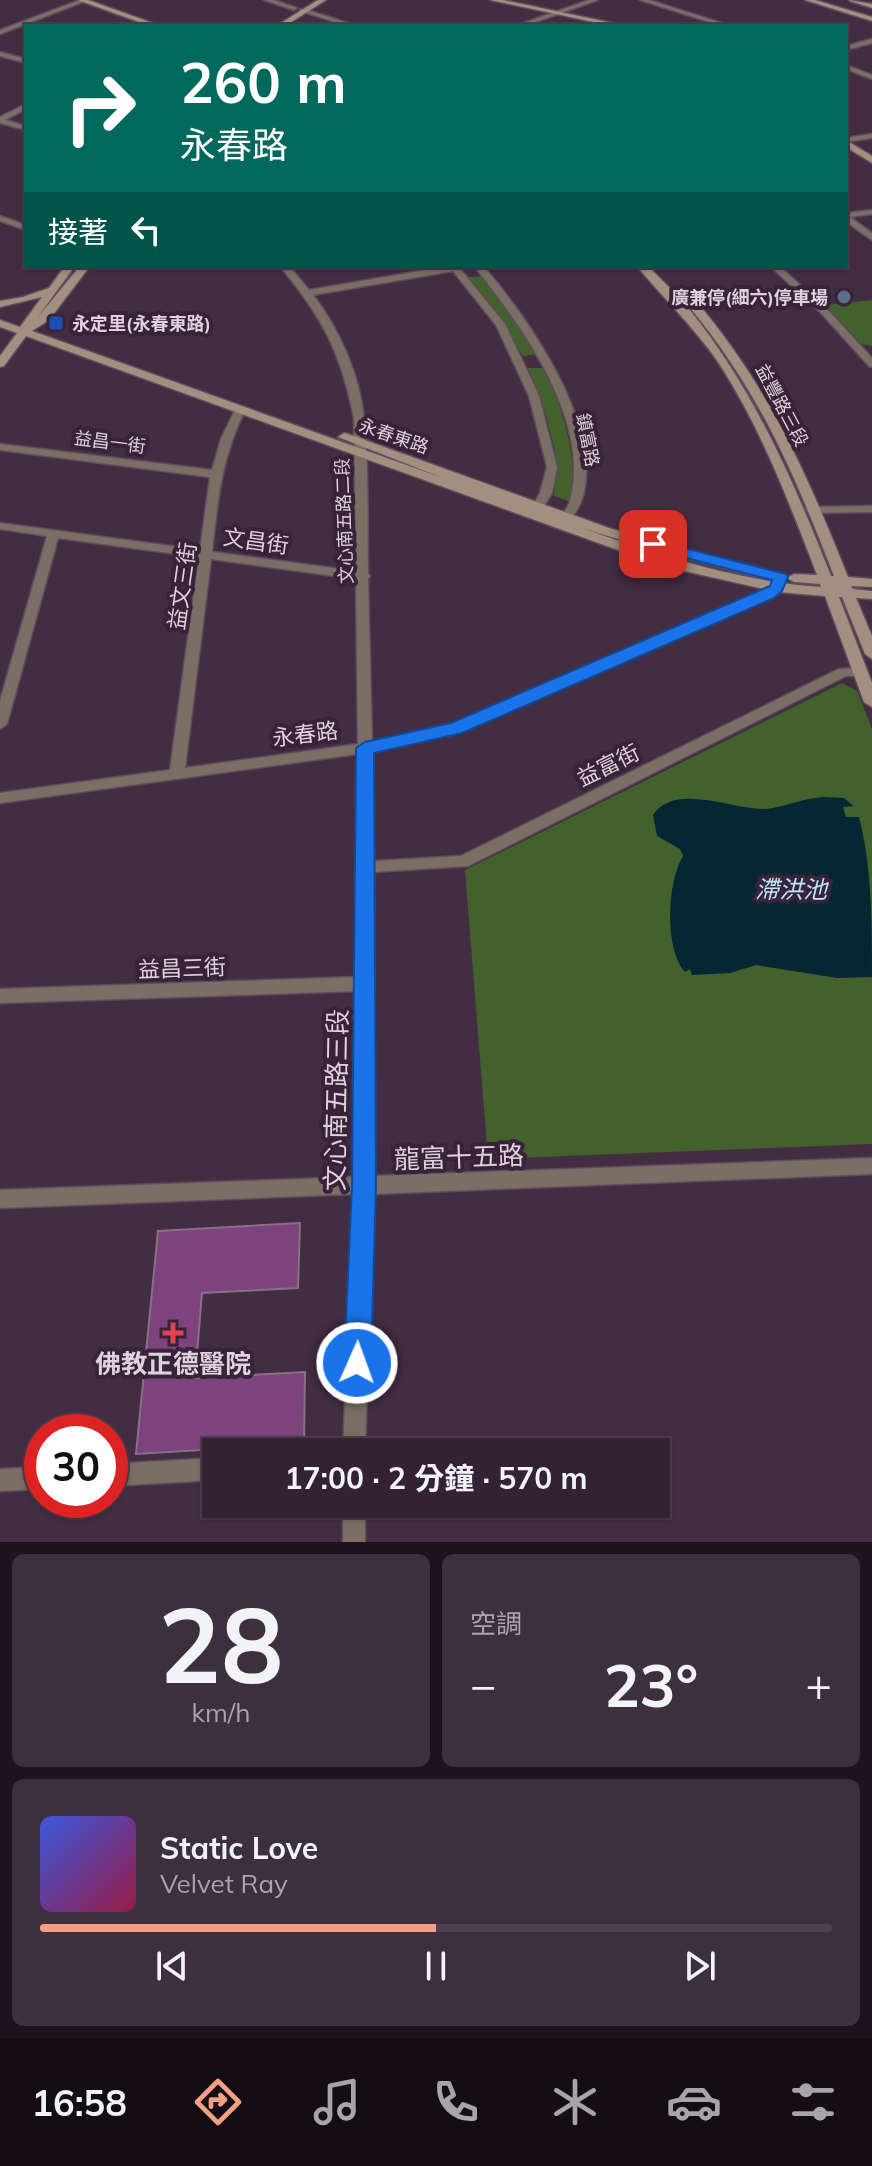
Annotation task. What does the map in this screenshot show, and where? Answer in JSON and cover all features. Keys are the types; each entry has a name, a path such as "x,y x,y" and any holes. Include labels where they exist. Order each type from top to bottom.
{"street":[{"path":"267,0 347,24"},
{"path":"273,24 313,0"},
{"path":"282,24 298,9 323,0"},
{"path":"493,0 630,24"},
{"path":"510,0 614,24"},
{"path":"524,24 595,0"},
{"path":"643,0 721,24"},
{"path":"808,0 872,19"},
{"path":"833,0 872,8"},
{"path":"852,0 872,8"},
{"path":"78,1 137,24"},
{"path":"0,32 78,1 151,24"},
{"path":"848,47 872,41"},
{"path":"0,54 24,60"},
{"path":"848,68 872,77"},
{"path":"0,120 24,107"},
{"path":"0,120 24,127"},
{"path":"848,140 872,136"},
{"path":"848,140 872,152"},
{"path":"848,140 872,160"},
{"path":"848,216 872,212"},
{"path":"0,218 24,227"},
{"path":"848,218 872,237"},
{"path":"0,364 68,268"},
{"path":"27,327 45,318 83,268"},
{"name":"文心南五路二段","path":"286,268 307,293 338,340 352,382 360,449 365,748"},
{"path":"307,293 448,268"},
{"name":"鎮富路","path":"455,268 500,324 520,362 541,418 552,467 546,493 536,511"},
{"name":"鎮富路","path":"480,268 531,333 569,415 579,467 576,500 563,521"},
{"name":"益豐路三段","path":"644,268 677,300 707,338 753,412 767,439 872,702"},
{"name":"益豐路三段","path":"659,268 708,320 747,374 782,438 872,654"},
{"path":"776,268 868,355 872,364"},
{"path":"0,304 25,300 51,290"},
{"name":"永春東路","path":"0,314 240,410 360,449"},
{"name":"永春東路","path":"0,323 27,327 536,511 667,563 779,583"},
{"path":"520,362 545,360"},
{"name":"益文三街","path":"177,772 216,474 226,439 240,410"},
{"name":"益昌一街","path":"0,447 216,474"},
{"path":"812,510 872,509"},
{"name":"文昌街","path":"0,526 364,576"},
{"path":"0,724 2,706 54,533"},
{"path":"779,583 844,587 872,583"},
{"name":"永春路","path":"0,798 365,748 455,729 703,624 779,583"},
{"path":"844,587 872,595"},
{"name":"益富街","path":"367,867 463,862 844,672 860,672"},
{"name":"文心南五路三段","path":"355,1438 364,1186 365,748"},
{"name":"益昌三街","path":"0,996 365,984"},
{"name":"龍富十五路","path":"0,1199 872,1166"},
{"path":"128,1474 202,1470"},
{"path":"0,1480 24,1479"},
{"path":"354,1518 354,1542"}],"green space":[{"path":"482,276 504,302 537,354 523,356 492,306 468,277"},
{"path":"872,300 872,346 861,344 825,305"},
{"path":"528,368 543,368 563,415 573,466 572,500 569,501 554,496 555,451"},
{"path":"842,683 857,691 872,729 872,1144 488,1159 465,870"}],"water":[{"name":"滯洪池","path":"822,797 844,798 854,806 843,807 846,817 859,817 869,876 872,977 837,978 756,965 730,973 692,975 690,969 685,972 674,948 670,915 674,882 683,856 680,849 657,836 653,815 664,805 677,800 693,799 760,809"}],"building":[{"name":"佛教正德醫院","path":"300,1223 298,1288 202,1293 195,1378 305,1372 304,1438 202,1438 202,1450 136,1454 158,1231"}],"place":[{"name":"廣兼停(細六)停車場","path":"844,297"},
{"name":"永定里(永春東路)","path":"56,323"},
{"name":"佛教正德醫院","path":"173,1333"}],"route":[{"path":"357,1363 364,1186 365,748 455,729 674,636 777,588 780,577 678,553 653,544"}]}
